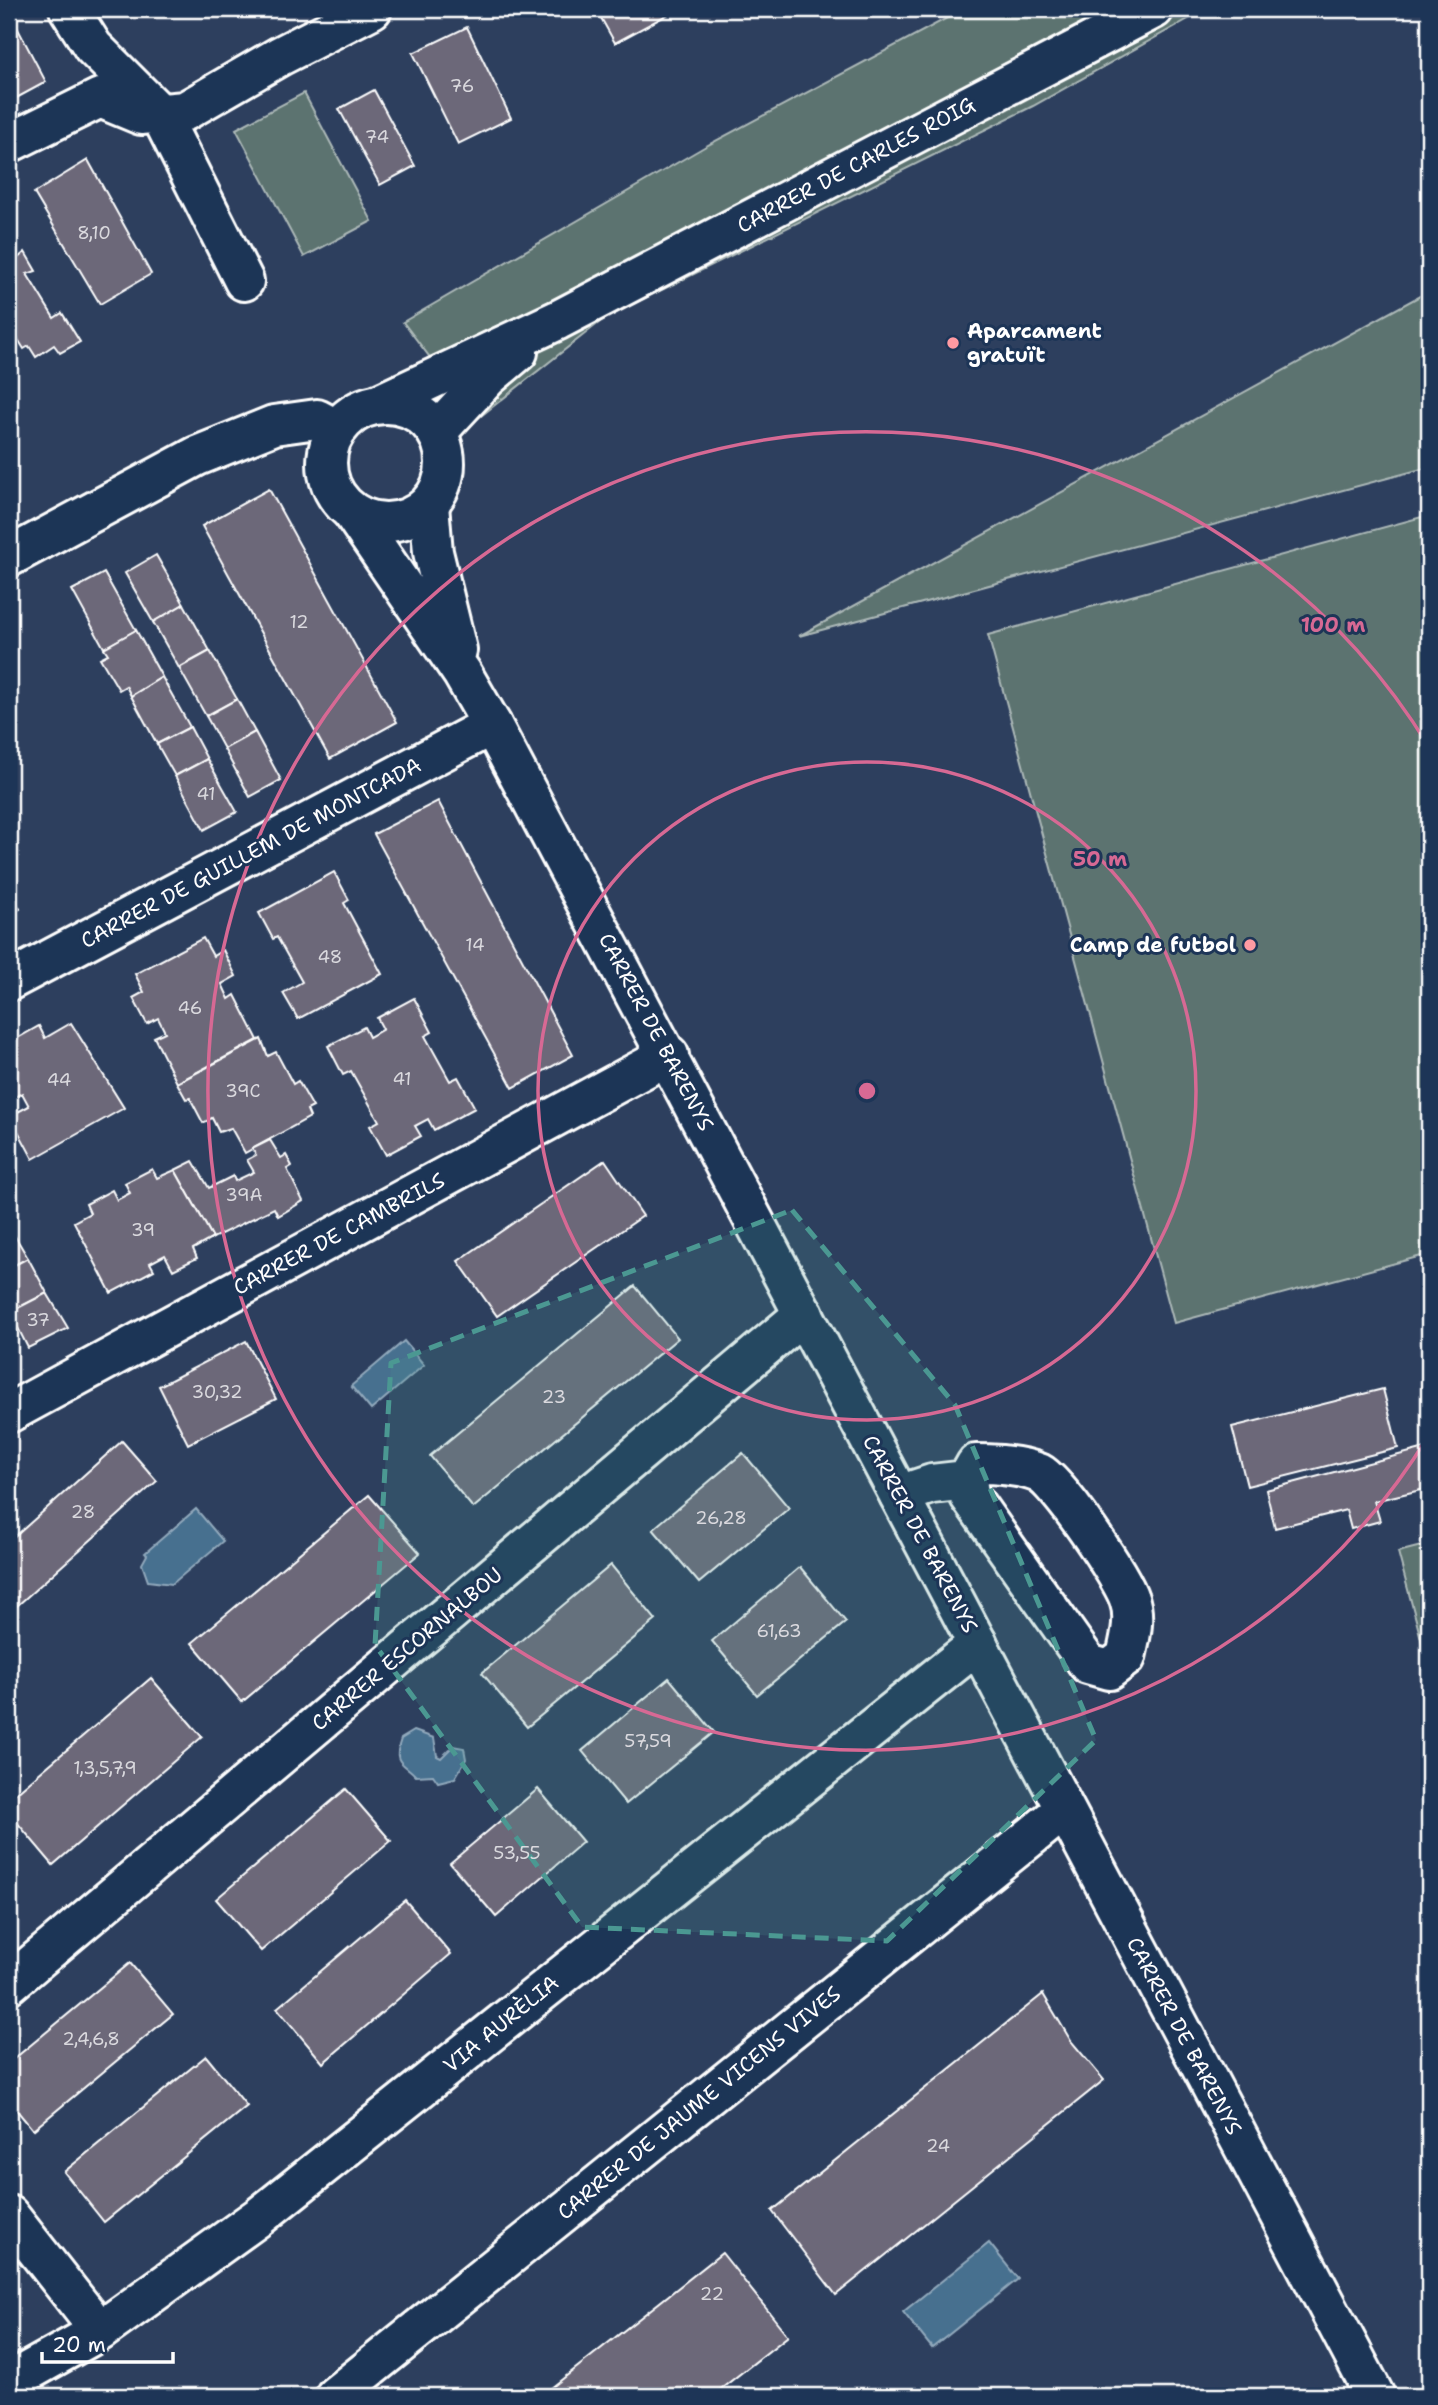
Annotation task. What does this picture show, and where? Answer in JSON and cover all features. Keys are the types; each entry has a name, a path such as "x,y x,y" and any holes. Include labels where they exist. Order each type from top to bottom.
{"street":[{"path":"69,9 93,47 160,114 244,281"},
{"path":"9,143 100,99 141,115 185,111 280,56 372,9"},
{"name":"CARRER DE CARLES ROIG","path":"381,402 558,320 1154,9"},
{"name":"CARRER DE CARLES ROIG","path":"437,432 486,378 558,320"},
{"path":"352,512 371,521 392,522 411,516 429,505 440,488 445,469 445,450 437,432 422,415 403,405 381,402 364,407 336,429 327,450 327,474 335,495 352,512 462,673"},
{"path":"9,557 197,456 274,425 317,419 336,429"},
{"path":"429,505 433,552 462,673"},
{"name":"CARRER DE BARENYS","path":"462,673 669,1055 1064,1810 1376,2396"},
{"name":"CARRER DE GUILLEM DE MONTCADA","path":"9,981 492,726"},
{"name":"CARRER DE CAMBRILS","path":"9,1413 669,1055"},
{"name":"CARRER ESCORNALBOU","path":"9,1984 804,1314"},
{"path":"976,1464 1003,1465 1041,1474 1065,1495 1129,1599 1132,1626 1126,1657 1109,1670 1088,1664 969,1495 967,1480 976,1464"},
{"path":"899,1495 932,1484 967,1480"},
{"name":"VIA AURÈLIA","path":"9,2382 100,2332 260,2216 978,1644"},
{"name":"CARRER DE JAUME VICENS VIVES","path":"335,2396 1064,1810"},
{"path":"9,2215 100,2332"}],"highlighted area":[{"path":"792,1210 955,1405 1096,1740 887,1941 582,1927 375,1645 391,1363"}],"green space":[{"path":"964,9 1206,9 1033,106 605,318 477,419 403,322 706,146"},
{"path":"304,93 372,221 304,257 236,129"},
{"path":"1429,291 1429,467 799,636"},
{"name":"Camp de futbol","path":"1429,515 1429,1254 1174,1323 988,635"},
{"path":"1429,1544 1429,1669 1398,1552"}],"water":[{"path":"404,1341 424,1365 371,1410 351,1386"},
{"path":"196,1509 223,1541 172,1584 148,1581 142,1564 147,1555 145,1553"},
{"path":"414,1731 434,1738 437,1756 441,1758 453,1746 464,1748 466,1759 455,1778 438,1782 433,1775 416,1776 400,1762 398,1753 401,1739"},
{"path":"989,2243 1018,2279 932,2348 903,2312"}],"building":[{"path":"596,9 678,9 615,43"},
{"path":"9,12 46,82 9,102"},
{"path":"467,27 511,118 458,144 413,53"},
{"path":"374,90 415,166 380,185 339,109"},
{"path":"88,160 151,274 100,304 34,193"},
{"path":"13,251 18,258 25,252 36,271 27,274 54,318 62,313 80,342 60,353 54,345 36,357 29,346 24,349 9,325 9,254"},
{"path":"269,489 397,722 330,759 202,526"},
{"path":"156,555 184,604 153,622 125,573"},
{"path":"104,573 136,630 104,648 72,590"},
{"path":"184,604 210,651 179,668 153,622"},
{"path":"136,630 162,677 131,696 126,686 119,690 100,658 108,654 104,648"},
{"path":"210,651 237,699 206,716 179,668"},
{"path":"162,677 190,727 157,744 131,696"},
{"path":"237,699 255,732 224,749 206,716"},
{"path":"190,727 207,759 175,776 157,744"},
{"path":"255,732 281,780 250,797 224,749"},
{"path":"207,759 237,812 204,830 175,776"},
{"path":"438,801 573,1055 513,1088 374,834"},
{"path":"334,872 349,900 344,903 382,974 298,1019 283,993 302,982 277,937 273,939 259,913"},
{"path":"9,889 20,909 9,916"},
{"path":"203,938 213,956 223,950 236,976 222,984 229,999 235,995 258,1040 177,1083 154,1037 165,1032 158,1018 147,1024 133,998 144,992 135,974"},
{"path":"414,998 432,1032 425,1036 450,1081 458,1077 475,1108 434,1130 428,1119 415,1126 421,1136 386,1155 370,1126 379,1121 351,1071 343,1075 328,1046 364,1027 369,1037 383,1029 377,1018"},
{"path":"71,1023 124,1108 33,1159 10,1116 29,1106 22,1093 9,1100 9,1043 39,1026 45,1038"},
{"path":"261,1039 268,1056 276,1052 293,1084 298,1081 313,1107 307,1110 310,1117 245,1153 231,1128 219,1132 212,1118 203,1123 190,1098 186,1099 177,1083"},
{"path":"270,1140 281,1158 286,1155 292,1166 287,1169 303,1201 278,1216 274,1208 213,1238 175,1170 193,1161 209,1188 233,1176 235,1181 254,1172 247,1160 256,1155 252,1149"},
{"path":"605,1160 643,1216 497,1316 458,1261"},
{"path":"152,1169 157,1178 175,1170 213,1238 193,1249 197,1258 173,1270 165,1255 150,1263 154,1270 111,1293 74,1222 90,1213 86,1204 112,1190 117,1200 130,1193 125,1183"},
{"path":"9,1226 28,1258 9,1268"},
{"path":"28,1258 47,1293 10,1312 9,1268"},
{"path":"635,1286 678,1338 473,1508 430,1456"},
{"path":"47,1293 68,1328 28,1348 10,1312"},
{"path":"246,1341 276,1399 188,1444 159,1386"},
{"path":"1383,1389 1398,1448 1247,1486 1232,1427"},
{"path":"122,1441 157,1481 9,1613 9,1542"},
{"path":"1429,1447 1429,1488 1374,1501 1380,1521 1351,1529 1346,1510 1275,1528 1266,1490"},
{"path":"743,1453 789,1508 699,1583 653,1529"},
{"path":"369,1495 420,1553 242,1702 192,1643"},
{"path":"611,1565 656,1620 527,1727 482,1673"},
{"path":"800,1567 846,1622 757,1695 712,1641"},
{"path":"151,1678 202,1737 53,1865 9,1813 9,1799"},
{"path":"669,1678 714,1732 626,1804 582,1751"},
{"path":"346,1789 391,1841 261,1951 216,1899"},
{"path":"538,1789 583,1842 496,1917 450,1863"},
{"path":"405,1900 451,1954 323,2063 277,2008"},
{"path":"130,1963 173,2014 33,2130 9,2101 9,2063"},
{"path":"1043,1994 1071,2041 1104,2080 836,2295 772,2211"},
{"path":"206,2056 247,2106 104,2222 64,2172"},
{"path":"722,2253 788,2336 712,2396 541,2396"}],"place":[{"name":"Aparcament gratuït","path":"953,343"},
{"name":"Camp de futbol","path":"1250,945"}]}
